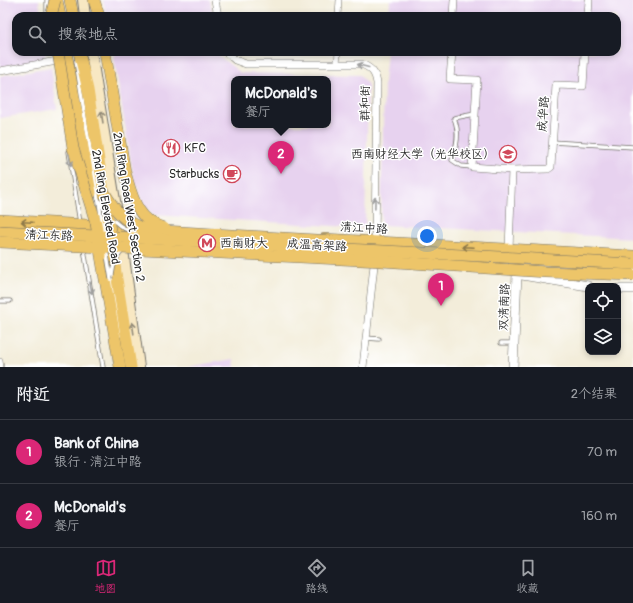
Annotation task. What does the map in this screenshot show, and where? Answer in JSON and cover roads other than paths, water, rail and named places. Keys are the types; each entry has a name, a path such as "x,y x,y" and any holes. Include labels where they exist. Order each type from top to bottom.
{"main road":[{"path":"52,0 55,12"},
{"path":"52,12 56,0"},
{"path":"56,0 59,12"},
{"path":"70,0 72,12"},
{"path":"83,0 85,12"},
{"path":"94,0 98,12"},
{"name":"2nd Ring Elevated Road","path":"60,56 73,148 95,224 120,367"},
{"name":"2nd Ring Elevated Road","path":"78,56 88,90 101,195 131,367"},
{"name":"2nd Ring Road West Section 2","path":"92,56 119,226 127,247 139,367"},
{"path":"106,56 125,172 134,203 140,213 151,223 186,232"},
{"path":"101,195 121,216 134,225 153,230 358,242 395,252"},
{"name":"清江东路","path":"0,220 81,225 95,224"},
{"path":"95,224 97,249 116,367"},
{"name":"清江中路","path":"95,224 375,242 633,256"},
{"name":"成温高架路","path":"0,231 633,264"},
{"name":"成温高架路","path":"0,242 381,261 546,272 633,275"},
{"name":"清江东路","path":"0,246 97,249"},
{"path":"97,249 127,247 374,265 633,280"},
{"path":"546,272 633,283"}],"street":[{"path":"215,0 217,12"},
{"path":"338,12 339,0"},
{"path":"454,0 454,12"},
{"path":"588,12 589,0"},
{"path":"0,71 60,56"},
{"name":"群和街","path":"230,56 235,60 246,64 362,64 370,68 376,74 375,242"},
{"path":"337,64 338,56"},
{"path":"452,56 450,79 477,80 472,167 512,170 509,249"},
{"name":"成华路","path":"512,170 548,169 551,167 556,85 583,86 585,56"},
{"name":"双清南路","path":"509,249 517,274 514,367"},
{"path":"363,367 374,265"},
{"path":"517,274 585,285"},
{"path":"621,288 633,289"},
{"path":"0,361 1,367"}],"lane":[{"path":"47,0 47,12"},
{"path":"66,0 68,12"},
{"path":"56,69 60,56"},
{"path":"62,108 103,367"},
{"path":"472,167 461,166 452,160 457,141 457,127 454,118 475,114"},
{"path":"552,142 633,147"},
{"path":"101,195 109,216 123,228 132,232 159,238 633,268"},
{"path":"101,195 120,338"},
{"path":"136,242 159,238"},
{"path":"111,279 113,265 117,257 127,247"},
{"path":"0,301 10,301"},
{"path":"366,338 379,339"},
{"path":"502,343 514,343"}],"place":[{"name":"KFC","path":"171,148"},
{"name":"西南财经大学（光华校区）","path":"508,154"},
{"name":"Starbucks","path":"232,174"},
{"name":"McDonald's","path":"281,174"},
{"name":"西南财大","path":"207,243"},
{"name":"Bank of China","path":"441,306"}]}
